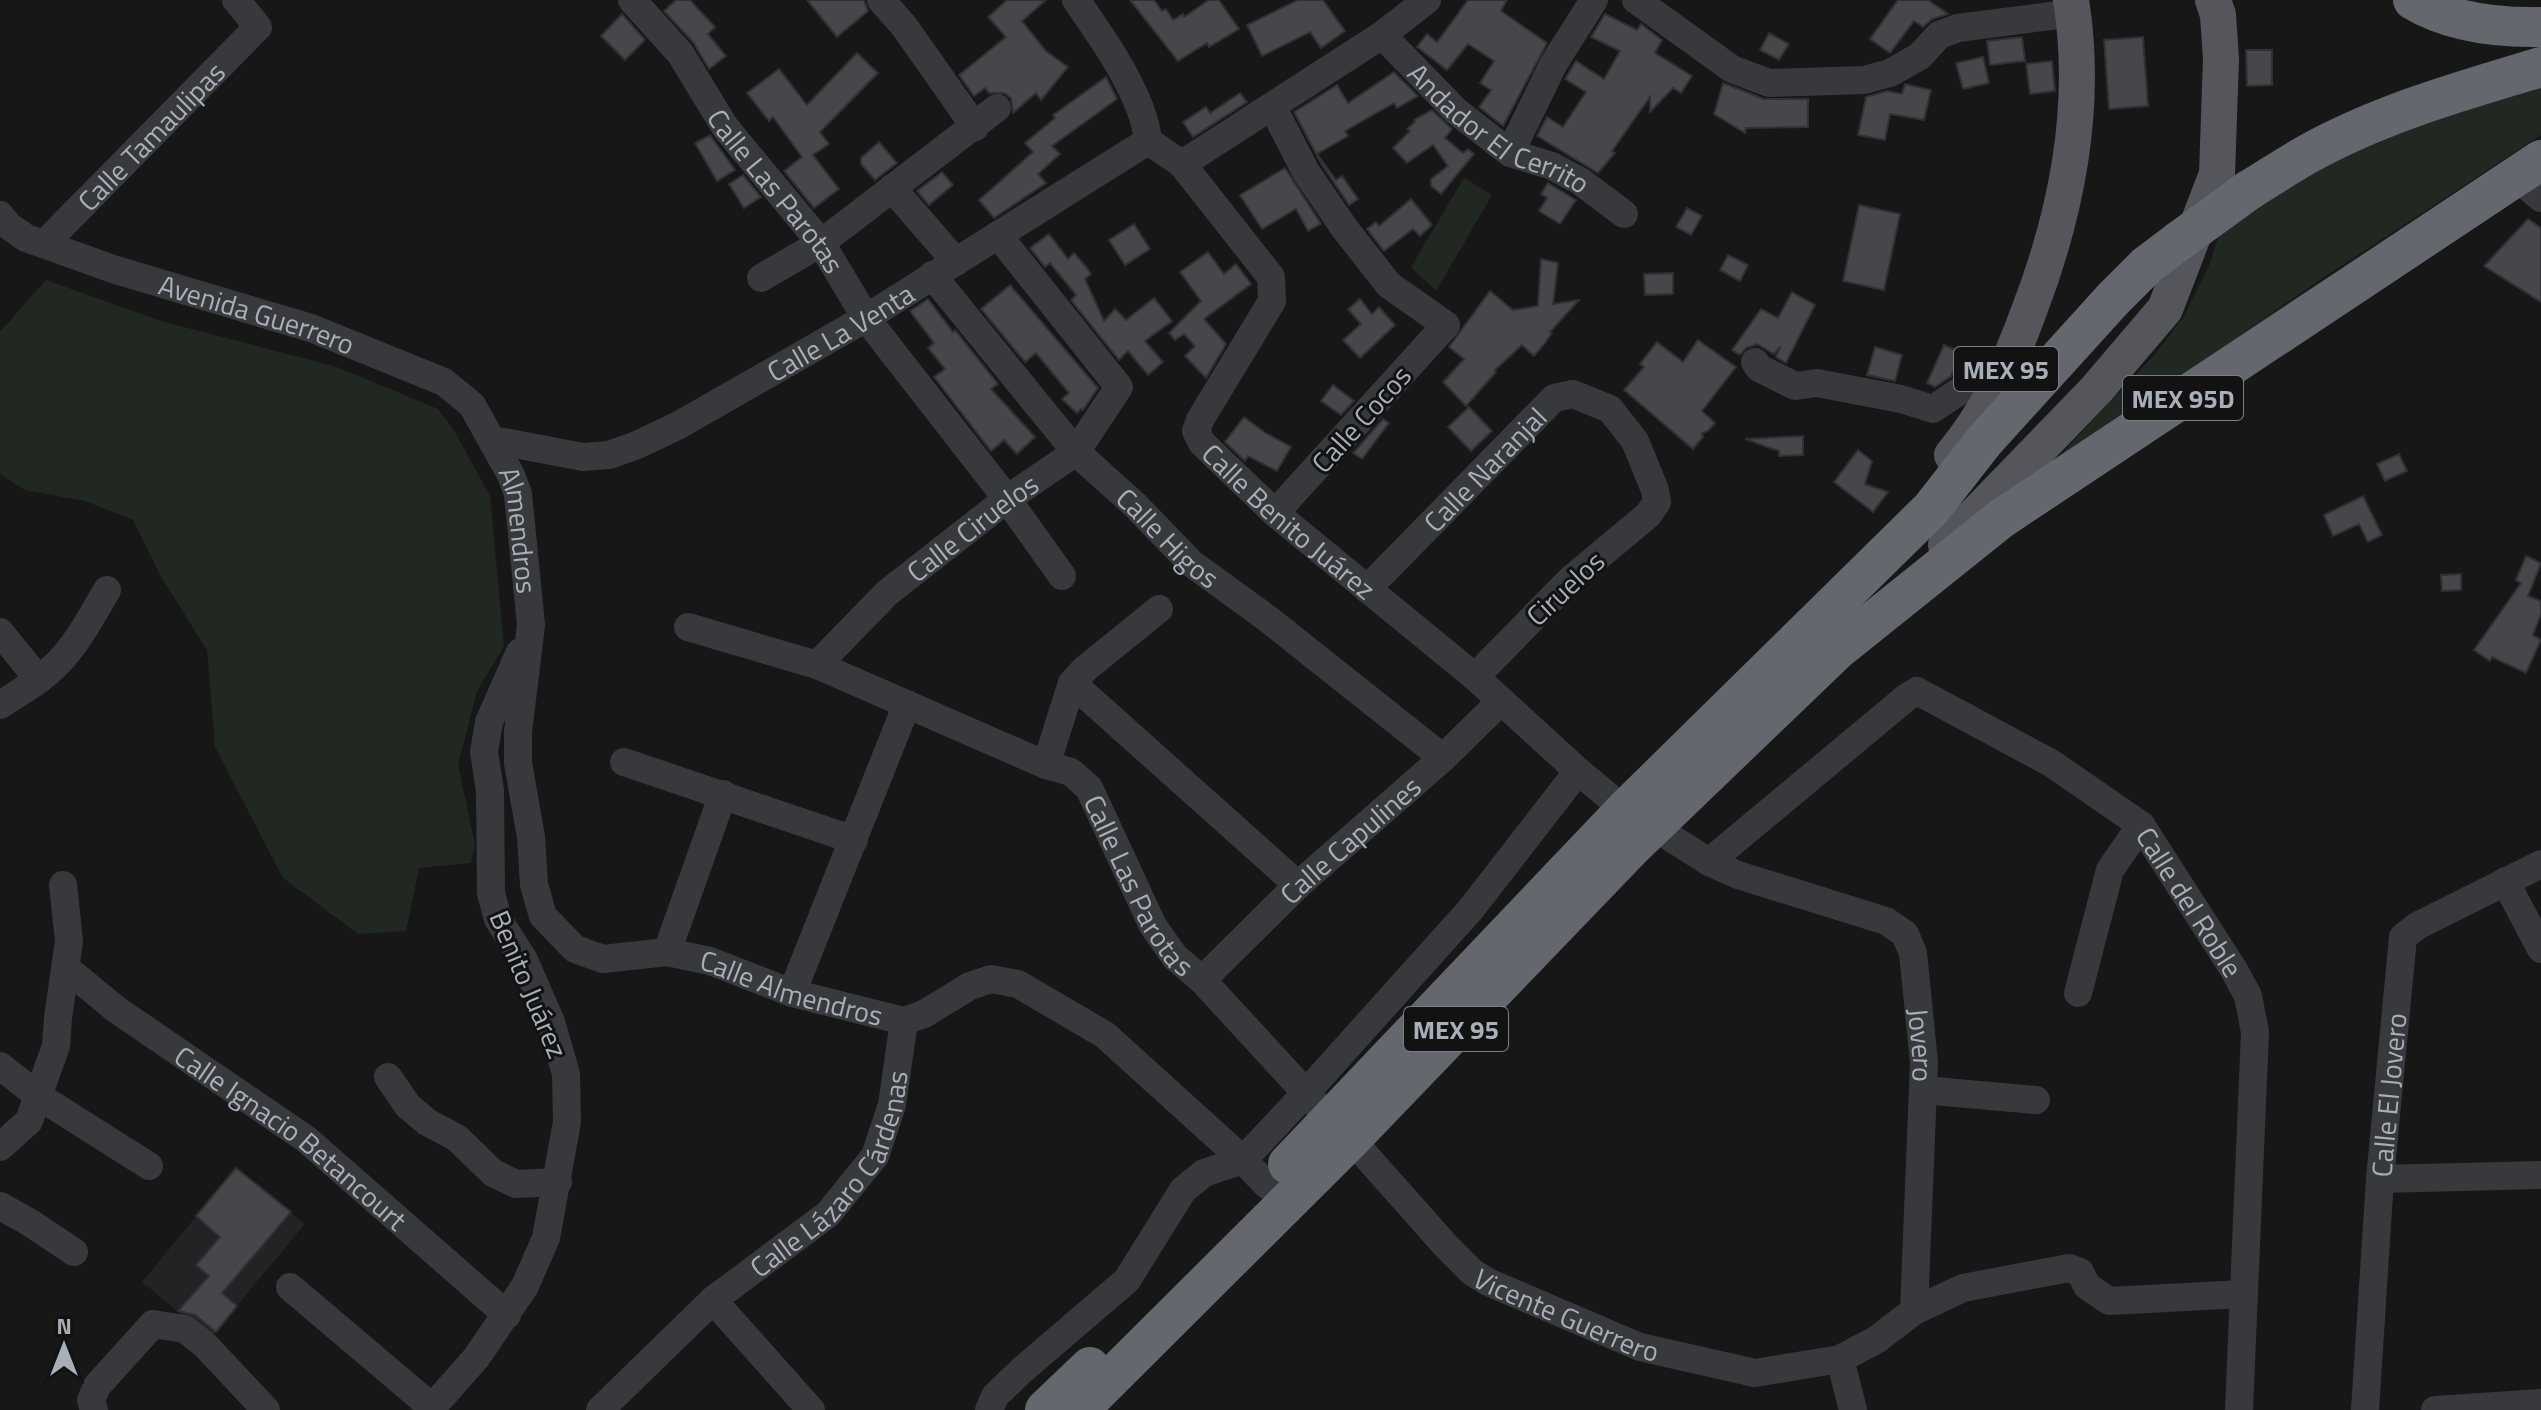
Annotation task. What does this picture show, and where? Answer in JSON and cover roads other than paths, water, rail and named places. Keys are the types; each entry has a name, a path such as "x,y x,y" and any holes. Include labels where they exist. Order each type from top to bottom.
{"highway":[{"path":"2413,0 2435,13 2476,22 2504,27 2541,27"},
{"path":"1769,666 1931,509 1985,440 2147,265 2249,190 2308,154 2385,118 2541,67"},
{"name":"MEX 95D","path":"1836,651 2002,518 2533,178"},
{"name":"MEX 95","path":"1045,1410 1157,1302 1255,1173 1329,1117 1634,845 1836,651"},
{"name":"MEX 95","path":"1654,827 1769,666"},
{"name":"MEX 95","path":"1079,1410 1329,1117"}],"main road":[{"name":"MEX 95","path":"1836,651 1945,546 2096,390 2165,309 2217,174 2221,59 2218,15 2213,0"},
{"name":"MEX 95","path":"1769,666 1810,611 1887,530 1971,432 1997,387 2047,264 2067,186 2076,121 2077,41 2072,7"}],"street":[{"name":"Calle Tamaulipas","path":"44,244 258,27 236,0"},
{"name":"Calle Las Parotas","path":"632,0 680,53 725,127 821,243 866,318 1007,499 1062,576"},
{"path":"881,0 904,26 975,127"},
{"path":"1076,0 1095,26 1142,109 1147,132"},
{"path":"1182,164 1273,108 1382,35 1427,0"},
{"path":"1510,153 1554,63 1594,0"},
{"path":"1636,0 1732,69 1769,83 1864,80 1890,73 1920,56 1939,35 1958,28 2072,7"},
{"name":"Andador El Cerrito","path":"1382,35 1456,111 1510,153 1552,166 1580,181 1624,214"},
{"path":"761,278 821,243 997,108"},
{"name":"Calle Cocos","path":"1273,108 1306,172 1389,285 1446,325 1275,513"},
{"name":"Calle Benito Juárez","path":"1147,132 1182,164 1271,277 1272,301 1196,431 1202,443 1275,513 1475,677 1578,771 1654,827"},
{"name":"Calle La Venta","path":"493,440 583,457 609,455 679,425 866,318 998,235 1147,132"},
{"name":"Calle Higos","path":"892,188 944,269 1076,452 1135,505 1191,563 1268,619 1443,758"},
{"name":"Avenida Guerrero","path":"0,215 26,238 116,270 311,328 444,382 472,405 493,440"},
{"name":"Calle Ciruelos","path":"817,665 887,593 1007,499 1076,452 1119,387 998,235"},
{"path":"1755,362 1759,368 1795,386 1817,383 1901,399 1933,409 1976,380 1997,387"},
{"name":"Calle Naranjal","path":"1367,589 1554,398 1573,394 1610,409 1635,441 1657,502"},
{"name":"Almendros","path":"493,440 518,494 531,625"},
{"name":"Ciruelos","path":"1475,677 1570,580 1648,515 1657,502"},
{"path":"0,705 39,680 72,647 107,590"},
{"path":"1046,765 1072,683 1159,609"},
{"name":"Calle Almendros","path":"531,625 518,732 518,763 531,837 534,885 543,916 575,949 603,959 667,952 710,961 792,993 904,1021 924,1014 970,986 991,979 1018,984 1105,1035 1255,1173"},
{"name":"Benito Juárez","path":"432,1409 476,1358 525,1286 546,1238 567,1122 566,1074 551,1022 524,960 498,919 491,893 490,791 484,752 489,722 531,625"},
{"name":"Calle Las Parotas","path":"688,627 817,665 1046,765 1071,772 1089,788 1153,926 1175,957 1202,980 1329,1117"},
{"path":"0,632 39,680"},
{"path":"1072,683 1298,885"},
{"name":"Calle del Roble","path":"1709,862 1917,691 2051,763 2141,825 2248,996 2255,1032 2239,1410"},
{"name":"Calle Capulines","path":"1202,980 1298,885 1443,758 1501,701"},
{"path":"792,993 907,704"},
{"path":"624,762 854,840"},
{"path":"1329,1117 1471,909 1578,771"},
{"path":"667,952 723,794"},
{"path":"2078,993 2084,959 2110,870 2141,825"},
{"name":"Jovero","path":"1654,827 1709,862 1738,875 1886,921 1905,934 1913,953 1924,1062 1914,1311"},
{"name":"Calle El Jovero","path":"2365,1410 2380,1179 2403,937 2417,926 2541,864"},
{"path":"2505,881 2541,949"},
{"path":"0,1147 29,1121 56,1046 69,941 63,885"},
{"name":"Calle Ignacio Betancourt","path":"66,968 117,1010 306,1139 507,1315"},
{"name":"Calle Lázaro Cárdenas","path":"600,1410 713,1300 828,1214 875,1156 892,1105 904,1021"},
{"path":"0,1066 40,1097 149,1166"},
{"path":"388,1077 408,1106 427,1122 457,1138 493,1173 516,1184 558,1182"},
{"path":"1923,1090 2036,1100"},
{"name":"Vicente Guerrero","path":"1329,1117 1446,1246 1472,1272 1488,1282 1640,1347 1755,1373 1840,1359"},
{"path":"989,1410 995,1396 1013,1379 1127,1280 1183,1190 1204,1173 1255,1173"},
{"path":"2380,1179 2541,1175"},
{"path":"0,1206 74,1252"},
{"path":"1853,1410 1840,1359 1876,1340 1914,1311 1963,1288 2069,1268 2080,1272 2087,1286 2109,1301 2243,1294"},
{"path":"290,1287 432,1409"},
{"path":"713,1300 806,1408"},
{"path":"92,1405 97,1386 153,1324 185,1329 205,1345 266,1410"},
{"path":"2435,1410 2541,1403"}]}
